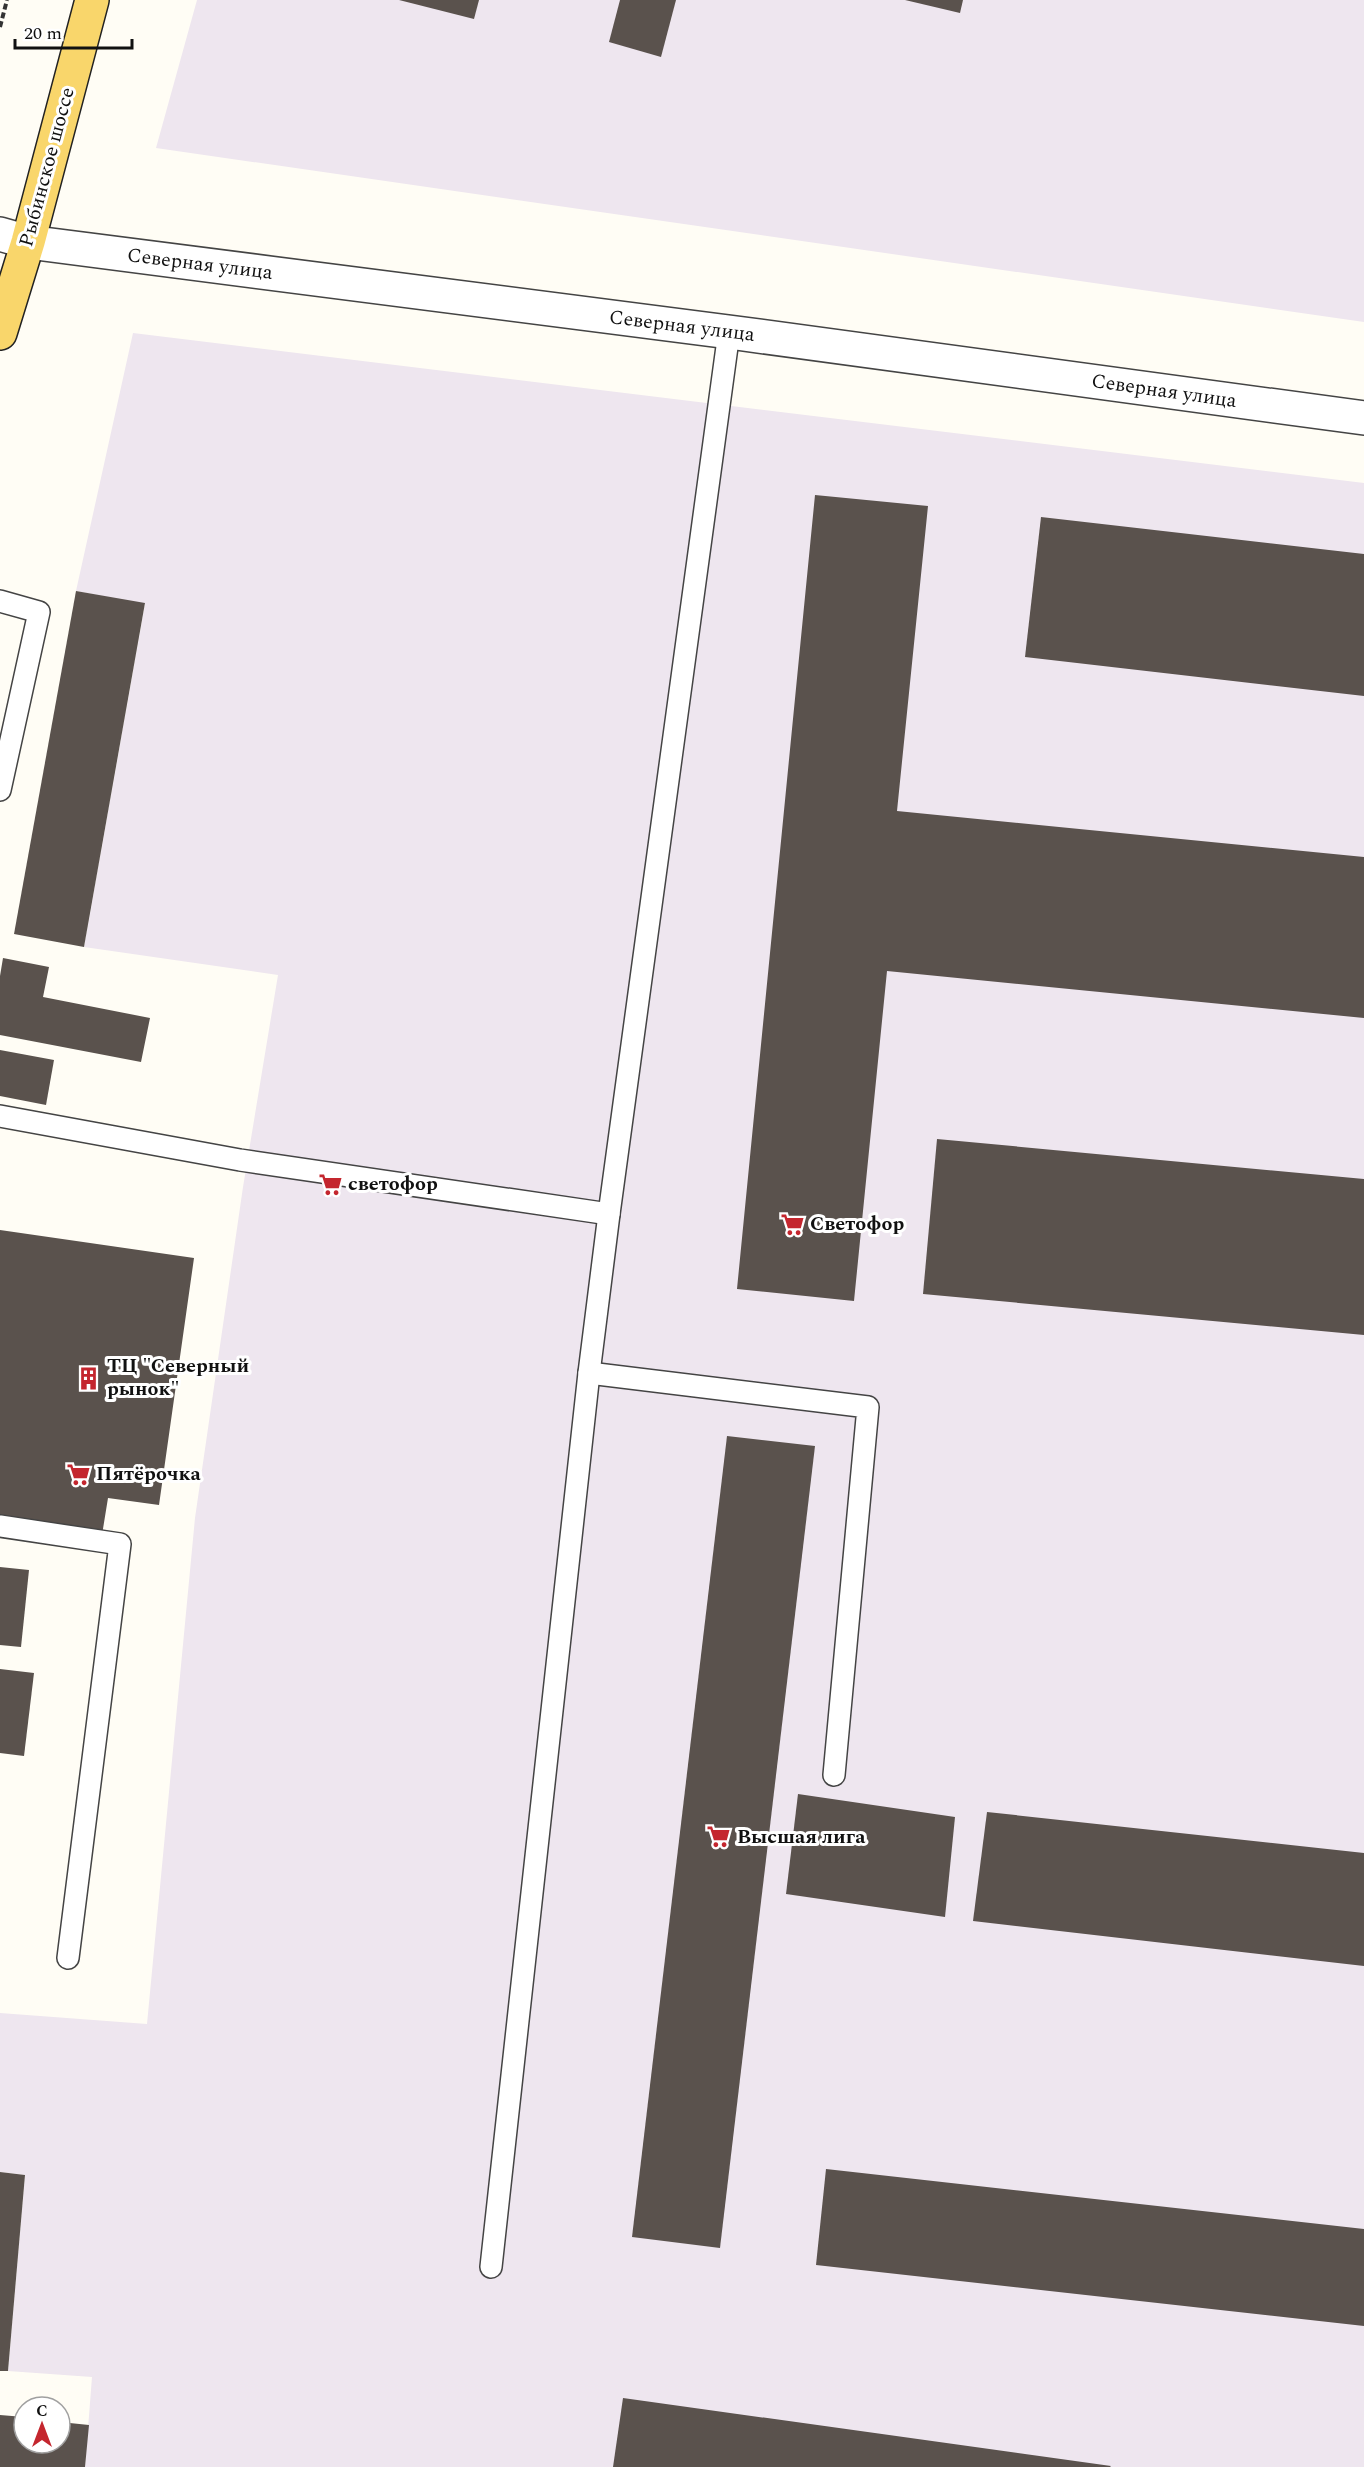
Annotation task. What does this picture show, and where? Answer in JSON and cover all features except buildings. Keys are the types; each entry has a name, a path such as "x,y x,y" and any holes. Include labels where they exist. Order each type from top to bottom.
{"main road":[{"name":"Рыбинское шоссе","path":"0,333 14,238 92,0"}],"street":[{"name":"Северная улица","path":"14,238 1364,418"}],"lane":[{"path":"491,2267 589,1373 729,332"},
{"path":"0,601 39,612 0,790"},
{"path":"0,1116 264,1164 609,1214"},
{"path":"589,1373 868,1407 834,1775"},
{"path":"0,1526 120,1544 68,1958"}],"path":[{"path":"0,27 7,0"}],"shaded area":[{"path":"197,0 1364,0 1364,322 156,148"},
{"path":"133,333 1364,483 1364,2467 85,2467 92,2377 8,2371 25,2175 0,2172 0,2013 147,2024 195,1518 243,1187 278,975 84,947 145,604 76,591"}],"place":[{"name":"светофор","path":"330,1184"},
{"name":"Светофор","path":"792,1224"},
{"name":"ТЦ \"Северный рынок\"","path":"89,1378"},
{"name":"Пятёрочка","path":"78,1474"},
{"name":"Высшая лига","path":"719,1837"}]}
